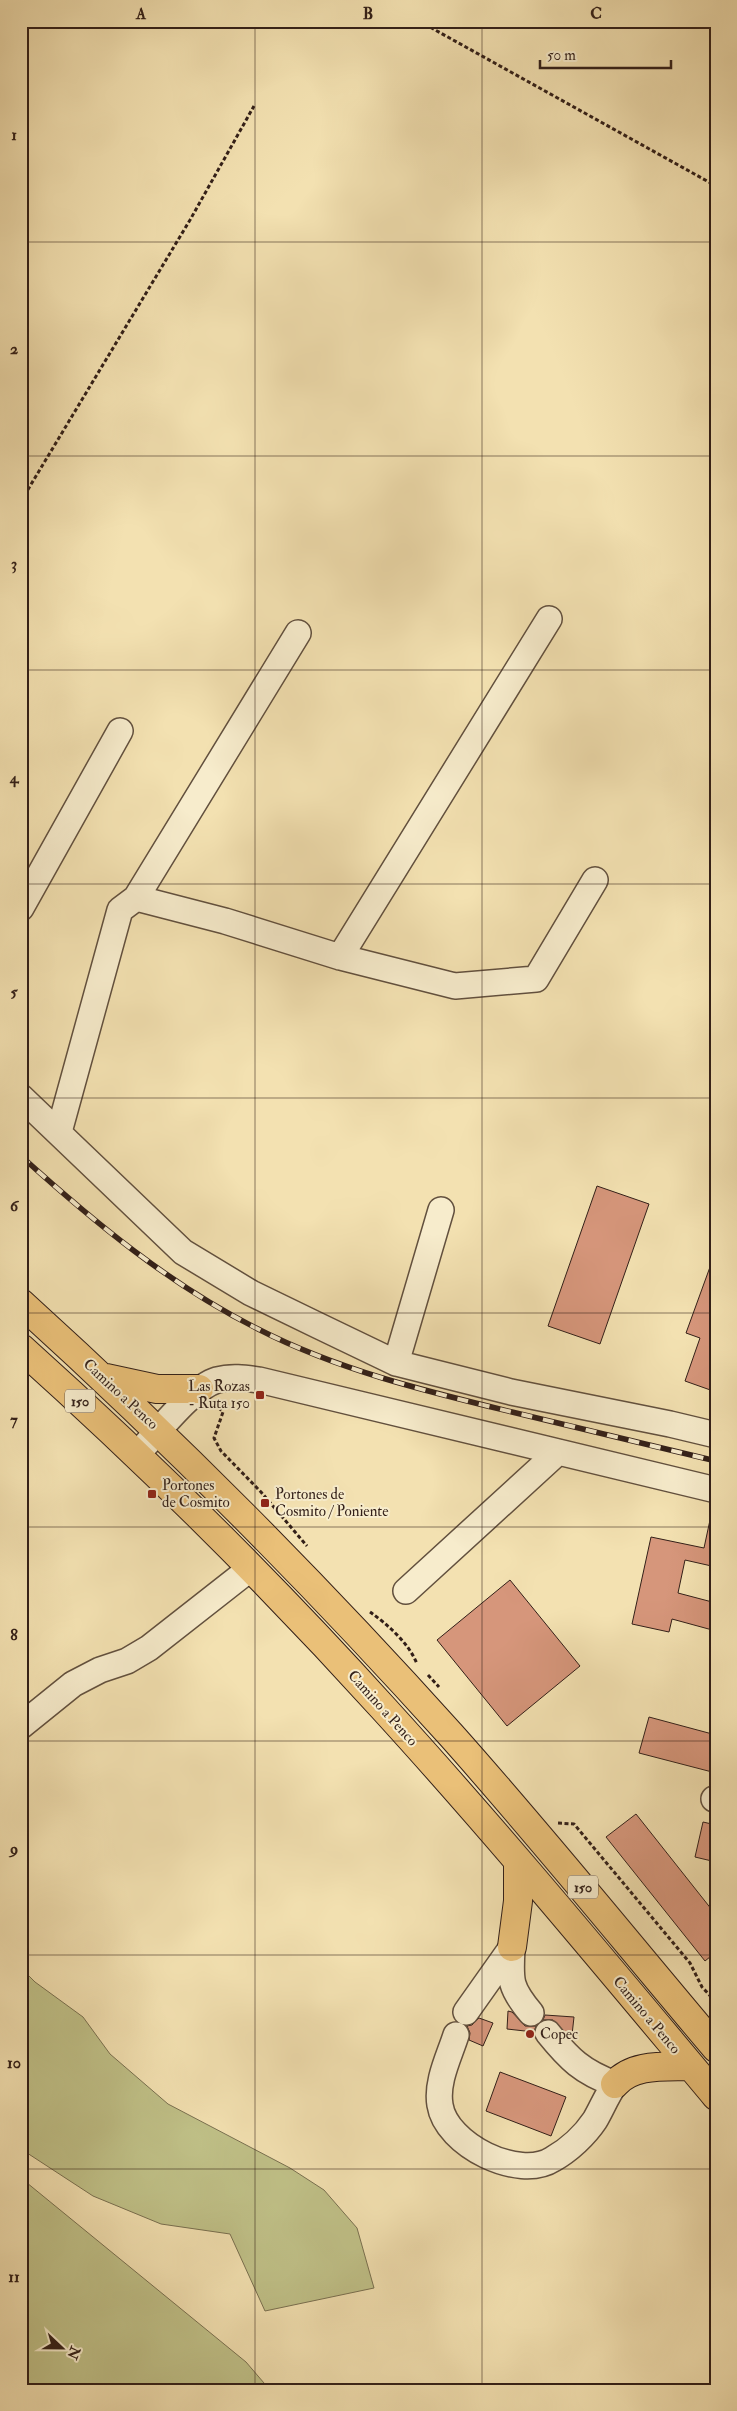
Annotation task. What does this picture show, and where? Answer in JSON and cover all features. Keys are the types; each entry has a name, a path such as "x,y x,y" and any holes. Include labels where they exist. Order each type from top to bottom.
{"highway":[{"name":"Camino a Penco","path":"21,1303 159,1431 322,1594 452,1737 552,1851 714,2042"},
{"name":"Camino a Penco","path":"21,1348 137,1454 251,1568 386,1710 518,1862 716,2096"},
{"path":"102,1377 157,1390 199,1389"},
{"path":"512,1947 518,1901 518,1862"},
{"path":"615,2084 623,2076 638,2070 691,2066"}],"street":[{"path":"340,957 549,619"},
{"path":"59,1132 120,910 136,898 298,633"},
{"path":"21,908 120,731"},
{"path":"136,898 224,920 340,957 454,986 536,979 595,880"},
{"path":"21,1097 183,1252 251,1293 396,1363 511,1392 716,1435"},
{"path":"396,1363 441,1210"},
{"path":"137,1454 199,1389 227,1378 259,1380 716,1490"},
{"path":"406,1591 510,1493 558,1452"},
{"path":"21,1726 72,1684 100,1670 127,1661 149,1648 251,1568"},
{"path":"466,2012 512,1947"},
{"path":"512,1947 511,1983 518,1998 531,2014"},
{"path":"456,2035 440,2084 439,2095 443,2117 449,2127 464,2142 483,2153 511,2163 538,2165 553,2159 589,2128 615,2084 580,2068 568,2058 548,2033"}],"path":[{"path":"420,21 716,186"},
{"path":"21,501 190,220 254,106"}],"green space":[{"path":"21,1968 35,1982 83,2017 110,2054 168,2104 290,2168 324,2190 357,2228 374,2288 265,2311 230,2234 161,2224 93,2196 21,2149"},
{"path":"21,2178 246,2362 270,2390 21,2390"}],"building":[{"path":"597,1186 649,1204 600,1344 548,1326"},
{"path":"714,1256 716,1256 716,1392 685,1381 700,1338 686,1333"},
{"path":"710,1520 716,1521 716,1567 685,1560 678,1593 716,1603 716,1631 672,1619 669,1632 632,1624 651,1537 704,1548"},
{"path":"510,1580 580,1666 507,1726 437,1640"},
{"path":"649,1717 716,1735 716,1773 639,1753"},
{"path":"636,1814 716,1915 716,1952 705,1961 606,1837"},
{"path":"703,1822 716,1825 716,1862 695,1857"},
{"path":"508,2011 512,2012 525,2026 536,2026 534,2032 507,2029"},
{"path":"545,2015 574,2017 572,2035 568,2035 553,2020 543,2020"},
{"path":"479,2018 493,2023 483,2046 469,2040 470,2033 467,2026 472,2025"},
{"path":"500,2072 566,2097 551,2136 486,2111"}],"railway":[{"path":"21,1156 76,1205 134,1251 194,1293 226,1312 288,1343 351,1368 414,1387 716,1461"}],"place":[{"name":"Las Rozas - Ruta 150","path":"260,1395"},
{"name":"Portones de Cosmito","path":"152,1494"},
{"name":"Portones de Cosmito / Poniente","path":"265,1503"},
{"name":"Copec","path":"530,2034"}]}
